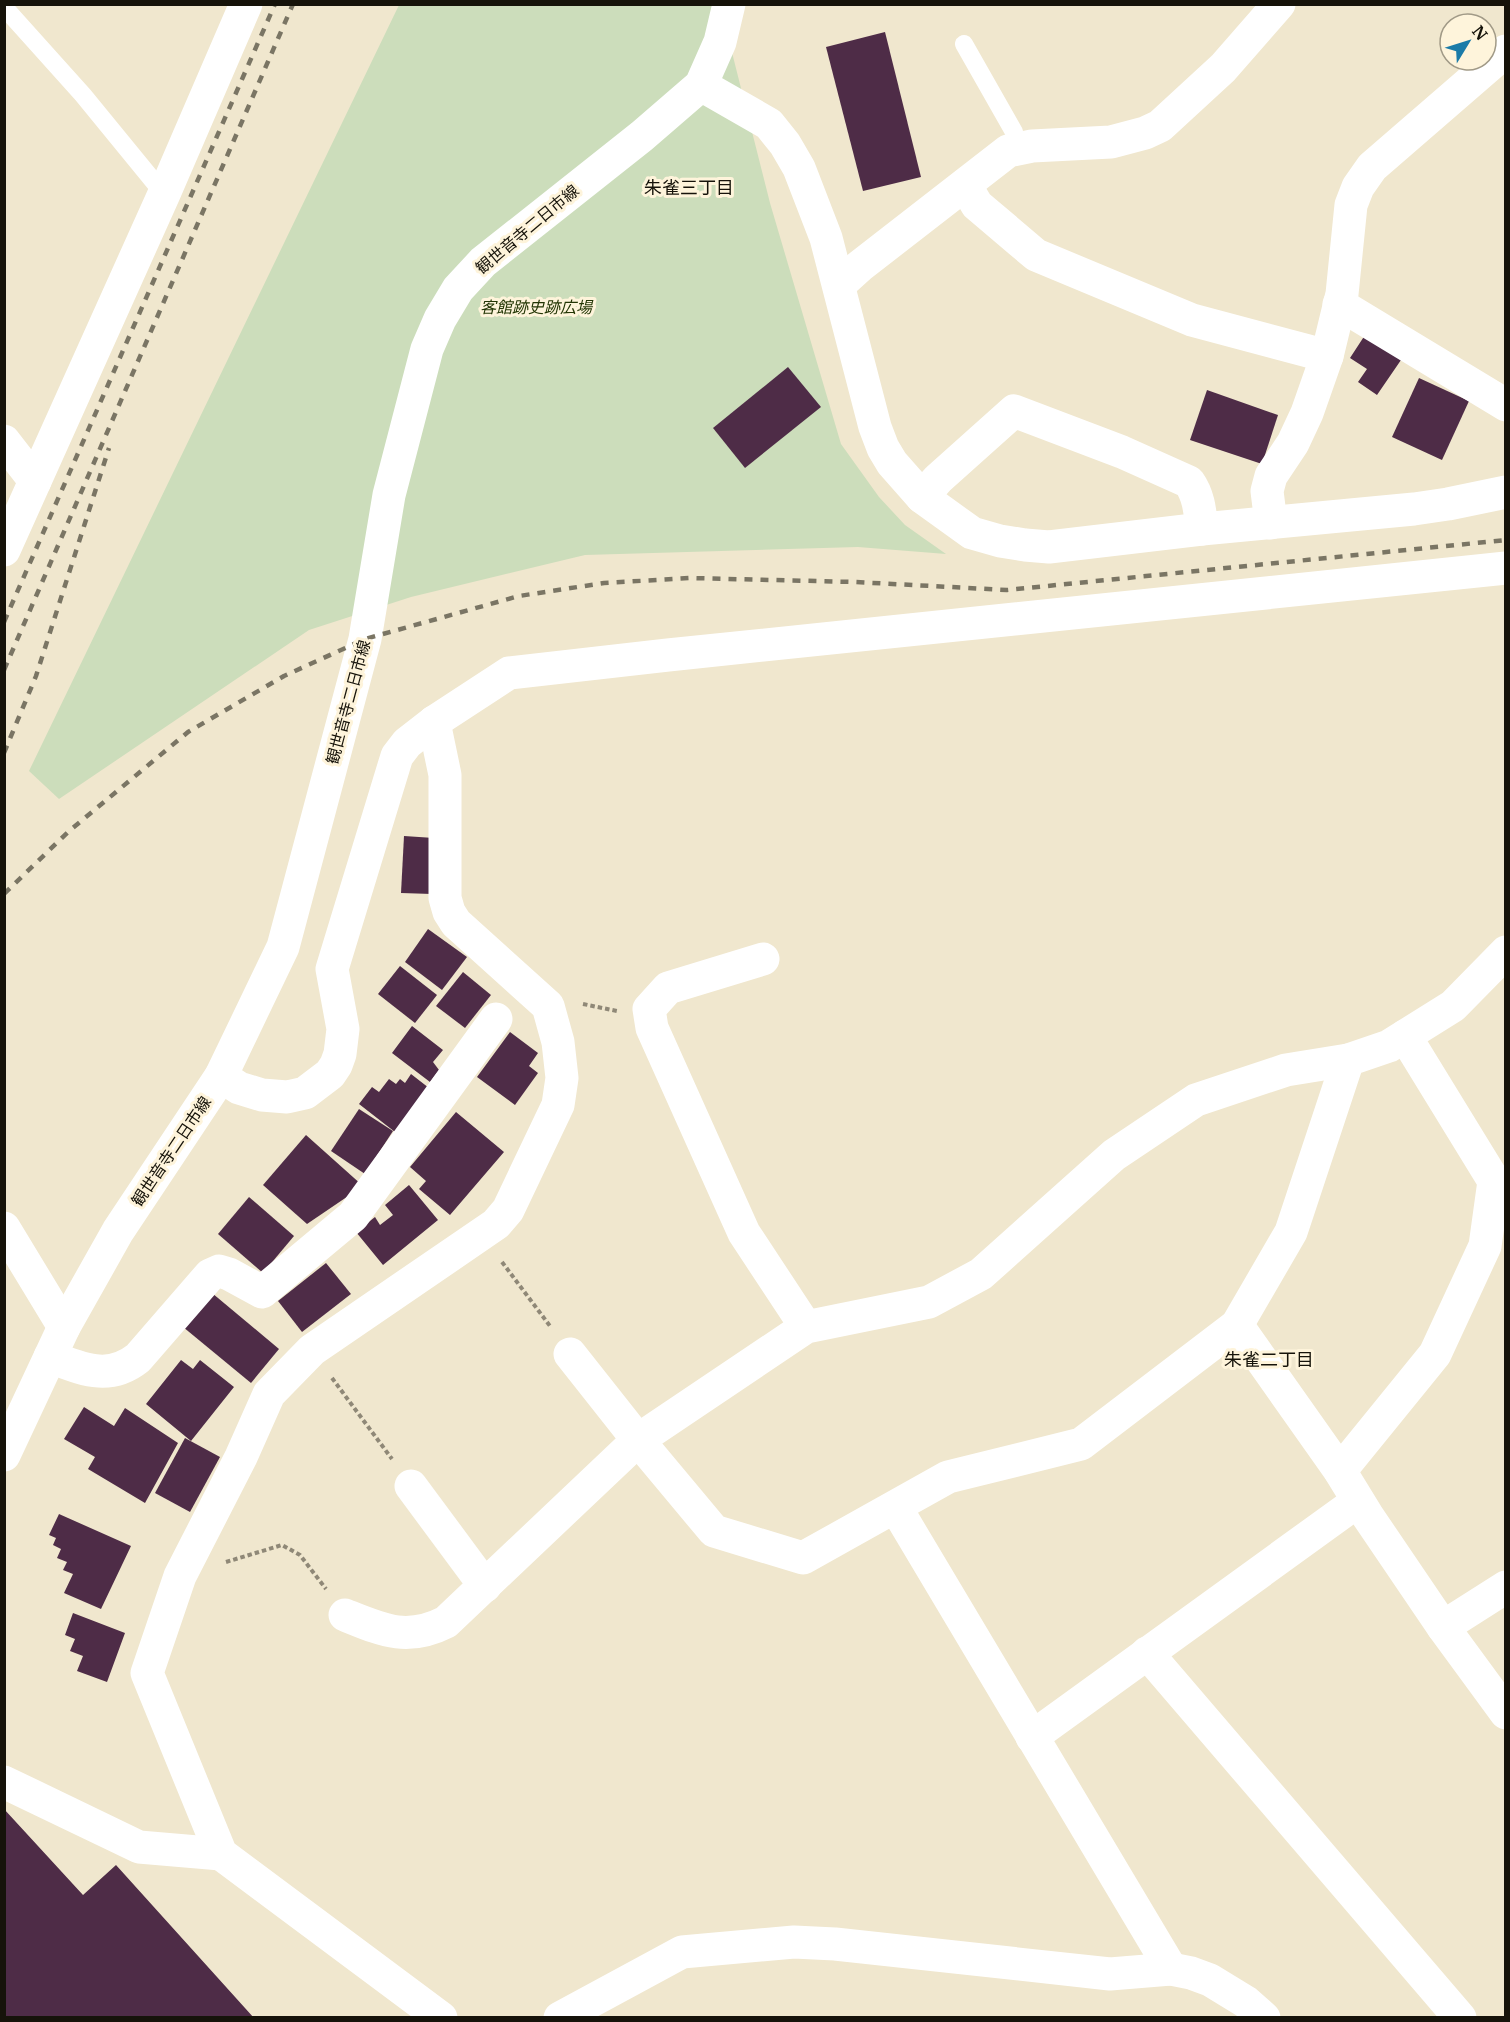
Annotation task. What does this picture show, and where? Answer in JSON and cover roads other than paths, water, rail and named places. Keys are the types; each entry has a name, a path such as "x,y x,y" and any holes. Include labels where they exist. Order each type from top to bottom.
{"street":[{"path":"4,550 16,464 164,194 246,4"},
{"name":"観世音寺二日市線","path":"8,1436 64,1327 118,1231 221,1076 283,947 365,639 388,495 427,349 440,319 458,289 483,262 642,136 701,85 720,42 729,4"},
{"path":"839,285 860,266 1008,151 1032,146 1111,142 1145,134 1161,126 1223,68 1279,4"},
{"path":"1271,523 1267,491 1271,476 1293,443 1308,413 1327,356 1339,304 1351,206 1358,187 1372,167 1506,51"},
{"path":"701,85 769,124 786,144 803,178 826,238 875,427 883,448 892,464 922,496 972,533 1000,541 1049,547 1202,529 1414,509 1506,492"},
{"path":"964,185 977,205 1036,255 1192,320 1327,356"},
{"path":"1339,304 1506,405"},
{"path":"922,496 1014,411 1122,452 1190,482 1198,501 1202,529"},
{"path":"221,1076 240,1088 262,1095 287,1097 305,1094 330,1074 340,1054 343,1029 333,969 397,756 406,743 434,722 509,674 668,655 1506,568"},
{"path":"434,722 445,776 445,898 449,912 456,923 548,1005 558,1042 562,1078 558,1105 508,1209 496,1224 312,1350 269,1394 241,1457 180,1576 147,1673 221,1854 441,2018"},
{"path":"345,1615 384,1631 401,1633 432,1629 446,1622 638,1440 806,1326 929,1302 981,1274 1114,1155 1196,1101 1286,1070 1348,1060 1389,1046 1453,1006 1506,952"},
{"path":"764,959 668,988 649,1009 652,1028 744,1233 806,1326"},
{"path":"50,1357 90,1371 107,1372 130,1364 138,1358 210,1275 219,1271 262,1292 353,1216 496,1019"},
{"path":"1340,1471 1435,1354 1485,1245 1494,1181 1405,1036"},
{"path":"570,1354 714,1531 803,1558 948,1478 1081,1444 1237,1325 1291,1232 1348,1060"},
{"path":"4,1228 64,1327"},
{"path":"1237,1325 1340,1471 1443,1627 1506,1713"},
{"path":"411,1486 485,1586"},
{"path":"1032,1737 1358,1500"},
{"path":"896,1508 1171,1969"},
{"path":"1443,1627 1506,1587"},
{"path":"1148,1653 1460,2018"},
{"path":"4,1782 139,1847 221,1854"},
{"path":"560,2018 682,1952 794,1942 835,1944 1110,1974 1171,1969 1210,1980 1246,2002 1264,2018"}],"lane":[{"path":"4,7 82,95 164,194"},
{"path":"964,44 1014,132 1018,149"}],"railway":[{"path":"4,622 275,4"},
{"path":"4,670 293,4"},
{"path":"4,753 36,676 109,448"},
{"path":"4,894 68,832 188,732 284,676 365,639 519,596 604,583 690,578 855,582 1007,590 1506,540"}],"district":[{"name":"朱雀三丁目","path":"689,187"},
{"name":"朱雀二丁目","path":"1269,1359"}],"park label":[{"name":"客館跡史跡広場","path":"536,307"}]}
